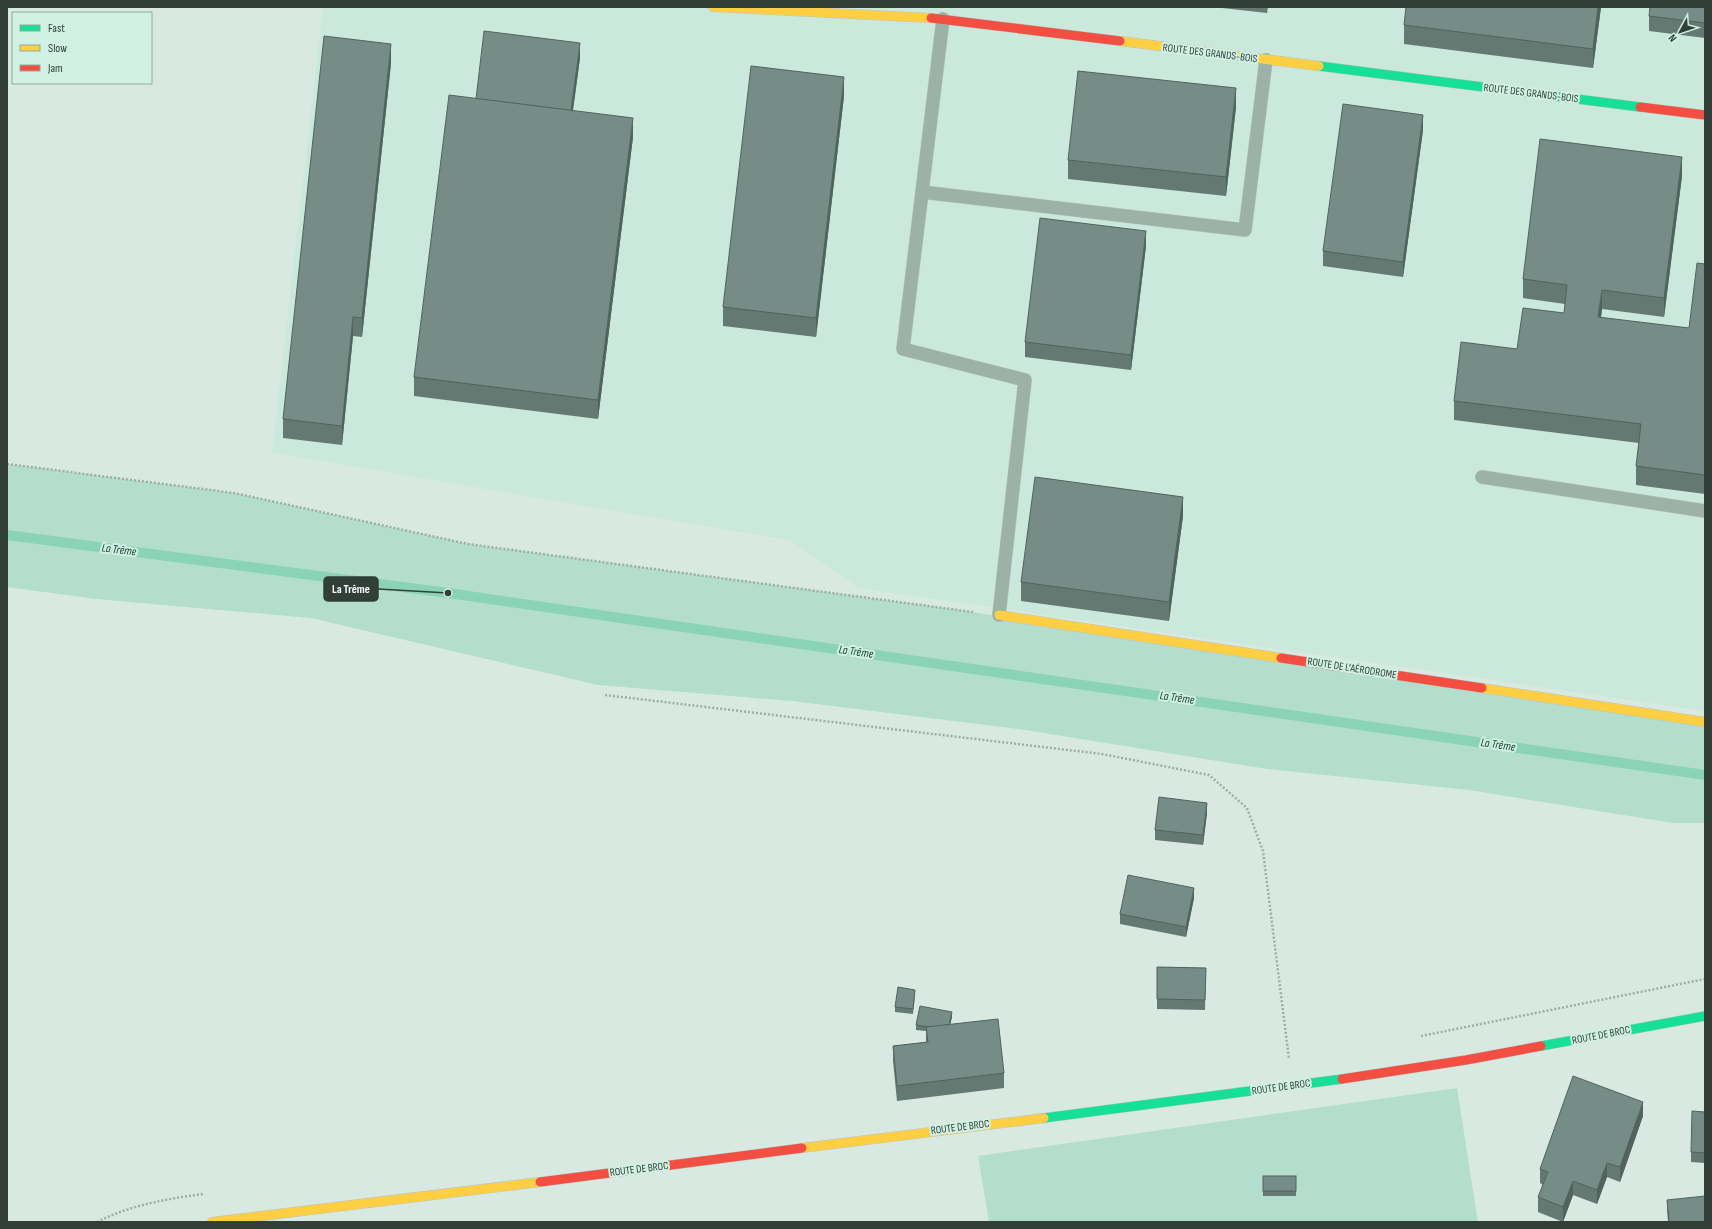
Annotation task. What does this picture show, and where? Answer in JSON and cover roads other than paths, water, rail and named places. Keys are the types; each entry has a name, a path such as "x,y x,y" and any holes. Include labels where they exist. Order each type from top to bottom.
{"street":[{"name":"ROUTE DES GRANDS-BOIS","path":"713,7 943,19 1705,115"},
{"name":"ROUTE DE L'AÉRODROME","path":"999,615 1705,722"},
{"name":"ROUTE DE BROC","path":"212,1222 1292,1086 1466,1060 1705,1016"}],"lane":[{"path":"943,19 903,349 1025,380 999,615"},
{"path":"922,192 1245,230 1266,60"},
{"path":"1482,477 1705,511"}],"waterway":[{"name":"La Trême","path":"7,535 448,593 1705,775"}],"place":[{"name":"La Trême","path":"448,593"}]}
